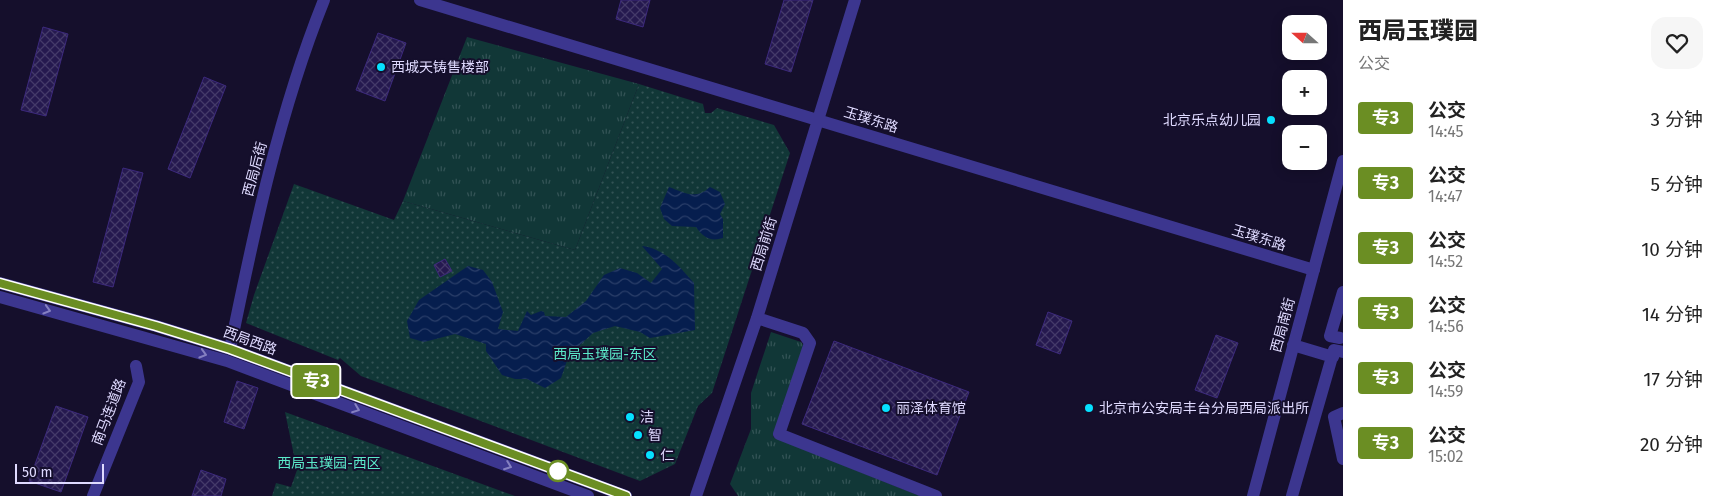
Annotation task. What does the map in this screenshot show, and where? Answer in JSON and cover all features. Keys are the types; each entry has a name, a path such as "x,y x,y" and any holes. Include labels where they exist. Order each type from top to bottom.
{"street":[{"name":"西局后街","path":"230,349 253,234 288,99 324,0"},
{"name":"玉璞东路","path":"420,0 1314,270"},
{"name":"西局前街","path":"696,496 757,318 855,0"},
{"name":"西局南街","path":"1253,496 1343,162"},
{"name":"西局西路","path":"0,283 156,326 230,349 626,496"},
{"path":"1292,496 1337,357 1342,336 1330,336 1343,292"},
{"name":"西局西路","path":"0,297 227,360 588,496"},
{"path":"757,318 803,333 810,343 779,434 936,496"},
{"path":"1293,345 1337,357"},
{"name":"南马连道路","path":"92,496 139,382 136,366"},
{"path":"1339,415 1343,459"}],"green space":[{"path":"467,37 639,84 575,250 403,201"},
{"name":"西局玉璞园-东区","path":"639,84 703,104 705,113 711,113 717,108 774,125 790,153 712,393 698,406 675,464 640,481 361,376 340,358 338,360 246,323 254,295 294,184 394,220 403,201 575,250"},
{"path":"771,332 801,342 804,346 773,437 920,496 738,496 730,484 751,429 751,393"},
{"name":"西局玉璞园-西区","path":"285,412 515,496 272,496 276,483 291,487 297,470"}],"water":[{"path":"669,187 690,194 700,193 710,187 720,192 725,204 720,214 723,219 723,238 711,239 701,234 696,227 672,226 664,219 660,208"},
{"path":"642,246 665,255 694,283 695,330 650,338 640,332 615,326 593,333 569,355 561,378 545,388 527,379 515,379 502,375 486,351 486,344 455,334 424,342 410,338 407,321 419,300 468,266 483,270 492,282 503,312 498,329 518,331 527,311 531,315 541,311 544,312 545,316 566,317 586,301 604,275 620,268 637,273 651,283 662,269"}],"building":[{"path":"621,0 650,0 643,27 616,19"},
{"path":"784,0 813,0 791,72 765,64"},
{"path":"43,27 68,34 46,116 21,110"},
{"name":"西城天铸售楼部","path":"378,33 406,43 385,101 356,90"},
{"path":"204,77 226,86 190,178 168,169"},
{"path":"123,168 143,173 113,287 93,282"},
{"path":"445,259 452,271 440,277 434,265"},
{"path":"1048,312 1072,321 1060,354 1036,345"},
{"path":"1216,335 1238,343 1217,398 1195,390"},
{"name":"丽泽体育馆","path":"834,341 969,392 937,475 802,424"},
{"path":"237,381 258,388 244,429 224,422"},
{"path":"56,406 88,417 61,492 29,481"},
{"path":"201,470 226,479 221,496 192,496"}],"bus line":[{"name":"专3","path":"0,283 156,326 230,349 626,496"}],"place":[{"name":"西城天铸售楼部","path":"381,67"},
{"name":"北京乐点幼儿园","path":"1271,120"},
{"name":"丽泽体育馆","path":"886,408"},
{"name":"北京市公安局丰台分局西局派出所","path":"1089,408"},
{"name":"洁","path":"630,417"},
{"name":"智","path":"638,435"},
{"name":"仁","path":"650,455"}]}
